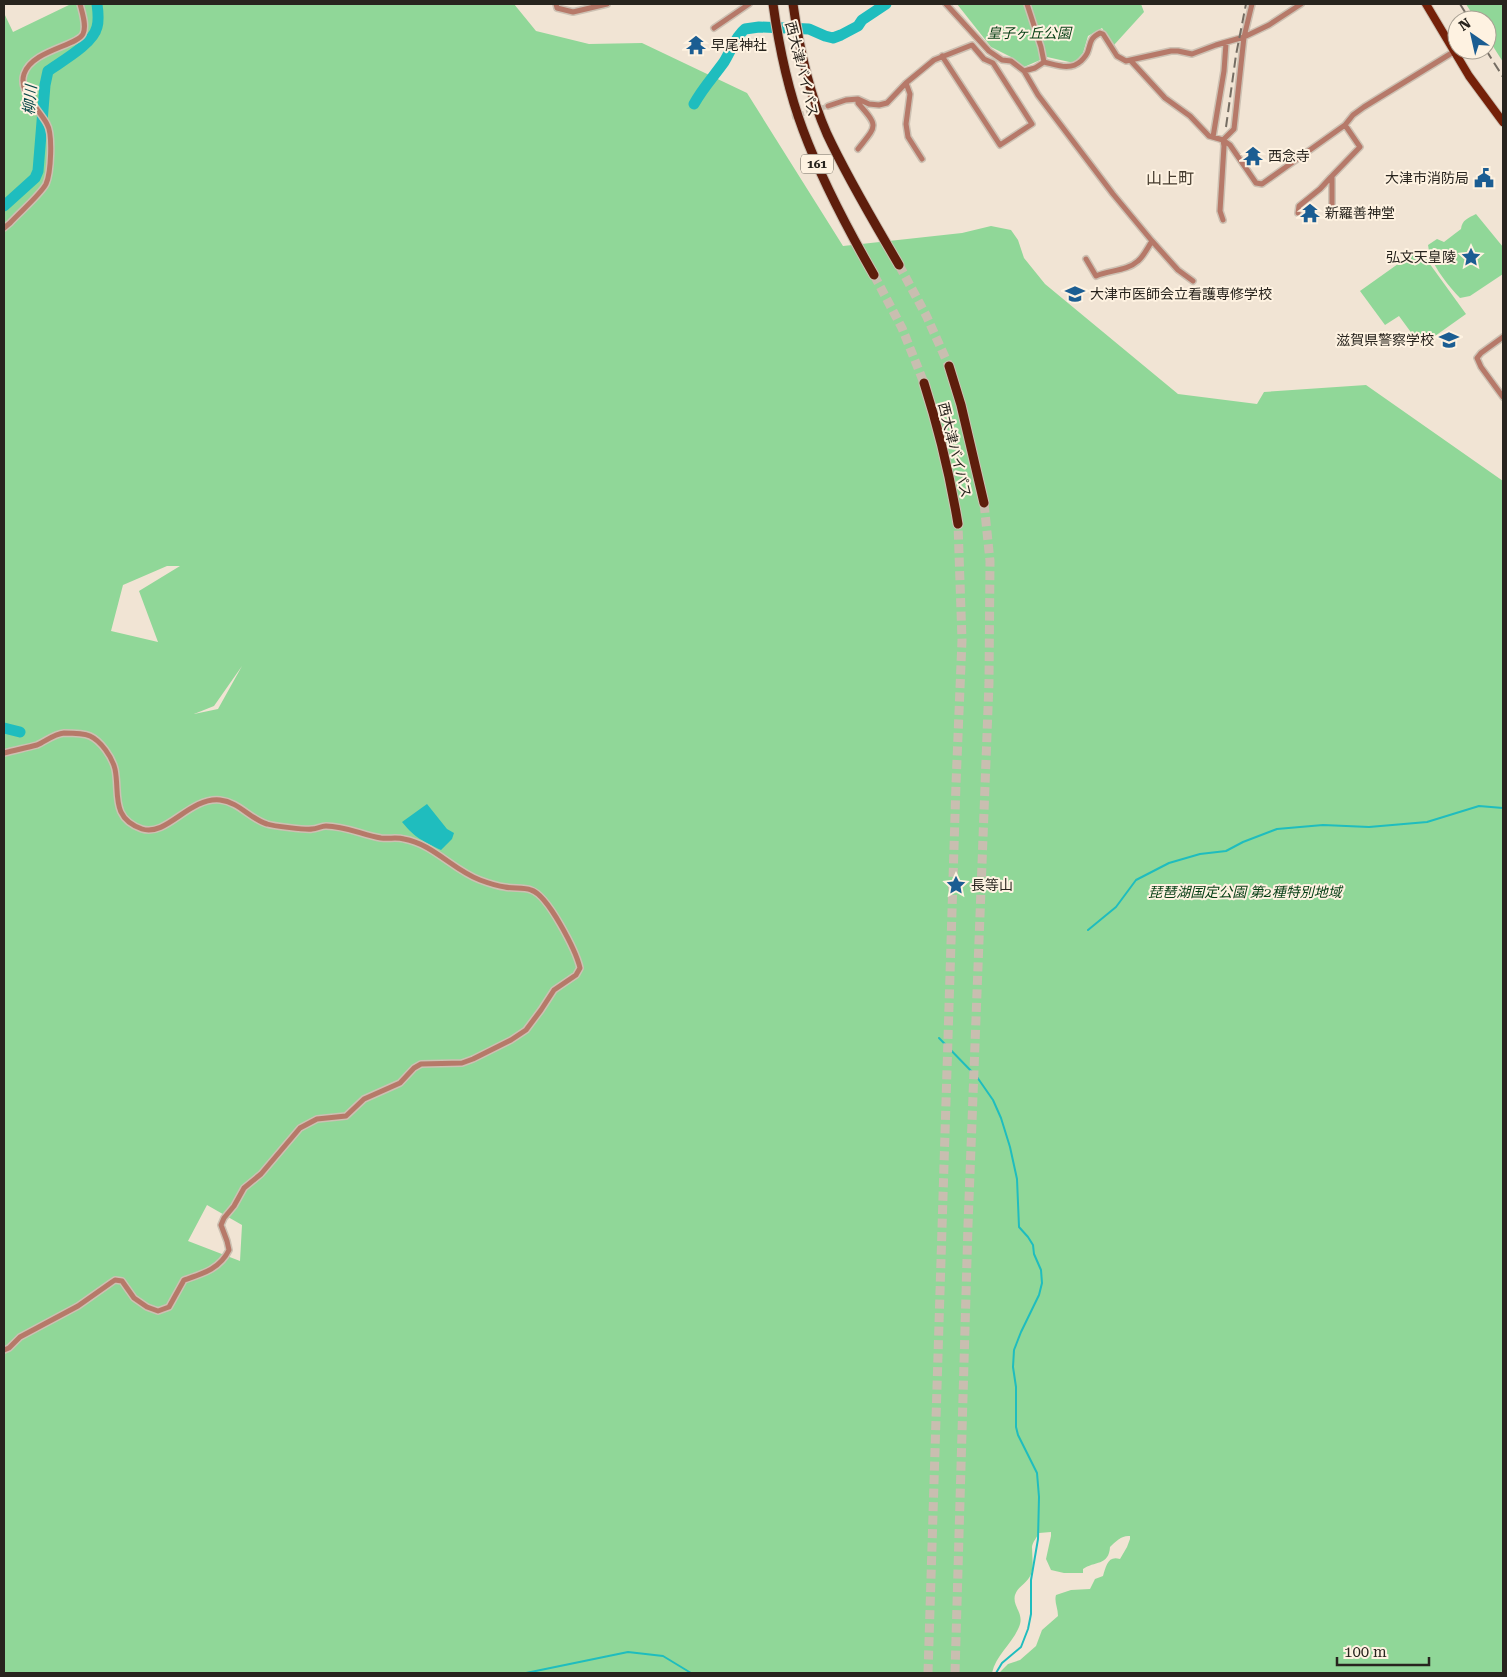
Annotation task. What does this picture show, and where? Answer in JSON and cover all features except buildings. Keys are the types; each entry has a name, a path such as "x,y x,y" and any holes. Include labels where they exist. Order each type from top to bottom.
{"highway":[{"name":"西大津バイパス","path":"773,4 785,70 803,131 846,225 874,275"},
{"name":"西大津バイパス","path":"793,8 811,90 826,132 843,168 899,265"},
{"name":"西大津バイパス","path":"949,366 961,405 984,503"},
{"name":"西大津バイパス","path":"924,384 942,442 958,524"}],"main road":[{"path":"1426,4 1447,38"},
{"path":"1460,60 1503,122"}],"street":[{"path":"4,228 45,186 48,176 50,130 26,91 23,80 25,72 47,52 83,34 84,28 80,4"},
{"path":"556,4 557,8 573,12 594,5 608,4"},
{"path":"714,28 749,4"},
{"path":"946,4 989,51 1002,60 1012,62 1024,72 1038,95 1094,169 1152,241 1178,270 1193,281"},
{"path":"1028,4 1044,62"},
{"path":"1223,140 1234,129 1244,38 1252,4"},
{"path":"1024,72 1044,62 1065,67 1076,66 1088,53 1093,36 1100,33 1103,34 1117,56 1126,61 1178,51 1192,54 1244,38 1269,25 1301,4"},
{"path":"1213,137 1224,71 1226,43"},
{"path":"828,106 846,100 858,99 869,104 880,105 887,103 925,66 942,56 972,46 984,59 993,63 1032,124 1000,144 942,56"},
{"path":"1131,61 1165,98 1190,116 1207,134 1230,145 1259,185 1345,125 1353,115 1364,107 1447,56"},
{"path":"995,67 1002,60"},
{"path":"906,83 910,94 906,124 908,136 922,159"},
{"path":"858,99 858,103 872,118 874,123 874,128 858,150"},
{"path":"1298,214 1299,206 1320,189 1360,147 1345,125"},
{"path":"1223,140 1220,211 1223,220"},
{"path":"1332,176 1332,214"},
{"path":"1086,259 1096,276 1104,272 1128,267 1138,261 1152,241"},
{"path":"1503,337 1477,358 1481,367 1503,397"},
{"path":"4,753 37,745 58,734 77,733 92,737 101,745 113,762 118,808 130,822 142,829 149,830 162,827 185,810 212,800 221,800 234,804 258,820 268,824 311,829 324,826 382,838 404,838 429,849 469,876 505,888 529,889 538,893 544,899 562,929 578,958 580,968 576,975 554,990 526,1030 511,1040 473,1059 462,1062 421,1064 409,1072 400,1083 364,1099 346,1116 317,1119 300,1128 261,1174 244,1188 234,1206 224,1218 221,1225 229,1250 222,1260 205,1274 184,1280 169,1307 158,1311 146,1307 134,1298 122,1281 115,1280 72,1310 20,1337 9,1348 4,1350"}],"green space":[{"name":"琵琶湖国定公園 第2種特別地域","path":"71,4 514,4 536,31 589,44 642,43 747,93 843,246 962,233 991,226 1011,230 1018,240 1024,258 1045,284 1178,394 1257,404 1264,392 1366,385 1503,481 1503,1673 999,1673 1008,1664 1020,1660 1036,1646 1042,1630 1058,1616 1056,1595 1071,1590 1090,1589 1095,1579 1103,1576 1110,1560 1120,1559 1130,1539 1130,1536 1124,1536 1119,1539 1110,1547 1109,1553 1104,1560 1083,1569 1083,1573 1064,1573 1051,1570 1046,1559 1051,1532 1039,1533 1033,1544 1031,1574 1015,1595 1015,1603 1020,1614 1019,1627 997,1661 992,1673 4,1673 4,13 13,32","holes":["167,566 180,566 139,591 158,642 111,631 123,585","242,666 218,709 194,714 214,706","207,1205 242,1225 240,1261 188,1241"]},
{"name":"皇子ヶ丘公園","path":"957,4 1141,4 1144,12 1114,45 1102,28 1088,36 1083,53 1074,63 1047,57 1024,67 1011,57 991,47"},
{"path":"1466,4 1503,4 1503,62 1497,53 1497,10 1470,10"},
{"path":"1476,214 1503,247 1503,274 1470,296 1460,298 1436,266 1429,252 1428,245 1437,239 1444,242 1461,229 1466,220"},
{"path":"1419,249 1466,314 1421,346 1399,316 1385,325 1360,291"}],"water":[{"path":"427,804 447,829 454,833 452,839 441,850 424,842 402,822"}],"waterway":[{"name":"柳川","path":"4,206 35,178 38,171 45,85 48,71 90,40 97,27 97,4"},
{"path":"694,104 724,62 738,36 745,29 759,27 809,29 833,38 858,26 862,20 886,4"},
{"name":"柳川","path":"4,728 20,732"},
{"path":"1088,930 1116,907 1136,880 1169,863 1200,854 1226,851 1243,842 1277,829 1323,825 1369,827 1427,822 1479,806 1503,808"},
{"path":"939,1038 977,1077 993,1100 1001,1118 1017,1179 1019,1227 1033,1245 1034,1254 1041,1270 1042,1283 1039,1295 1014,1350 1013,1367 1016,1387 1016,1427 1018,1435 1037,1473 1039,1497 1038,1539 1031,1580 1031,1614 1021,1647 1002,1663 996,1673"},
{"path":"526,1673 628,1652 663,1656 691,1673"}],"tunnel":[{"path":"792,117 828,106"},
{"path":"899,265 926,315 949,366"},
{"path":"874,275 902,328 924,383"},
{"path":"955,1673 968,1225 989,683 990,561 984,503"},
{"path":"928,1673 962,640 958,524"}],"railway":[{"path":"1226,127 1236,55 1246,4"},
{"path":"1460,4 1464,10"},
{"path":"1492,60 1503,77"}],"place":[{"name":"早尾神社","path":"696,45"},
{"name":"西念寺","path":"1253,156"},
{"name":"大津市消防局","path":"1484,178"},
{"name":"新羅善神堂","path":"1310,213"},
{"name":"弘文天皇陵","path":"1471,257"},
{"name":"大津市医師会立看護専修学校","path":"1075,294"},
{"name":"滋賀県警察学校","path":"1449,340"},
{"name":"長等山","path":"956,885"}],"district":[{"name":"山上町","path":"1170,178"}]}
